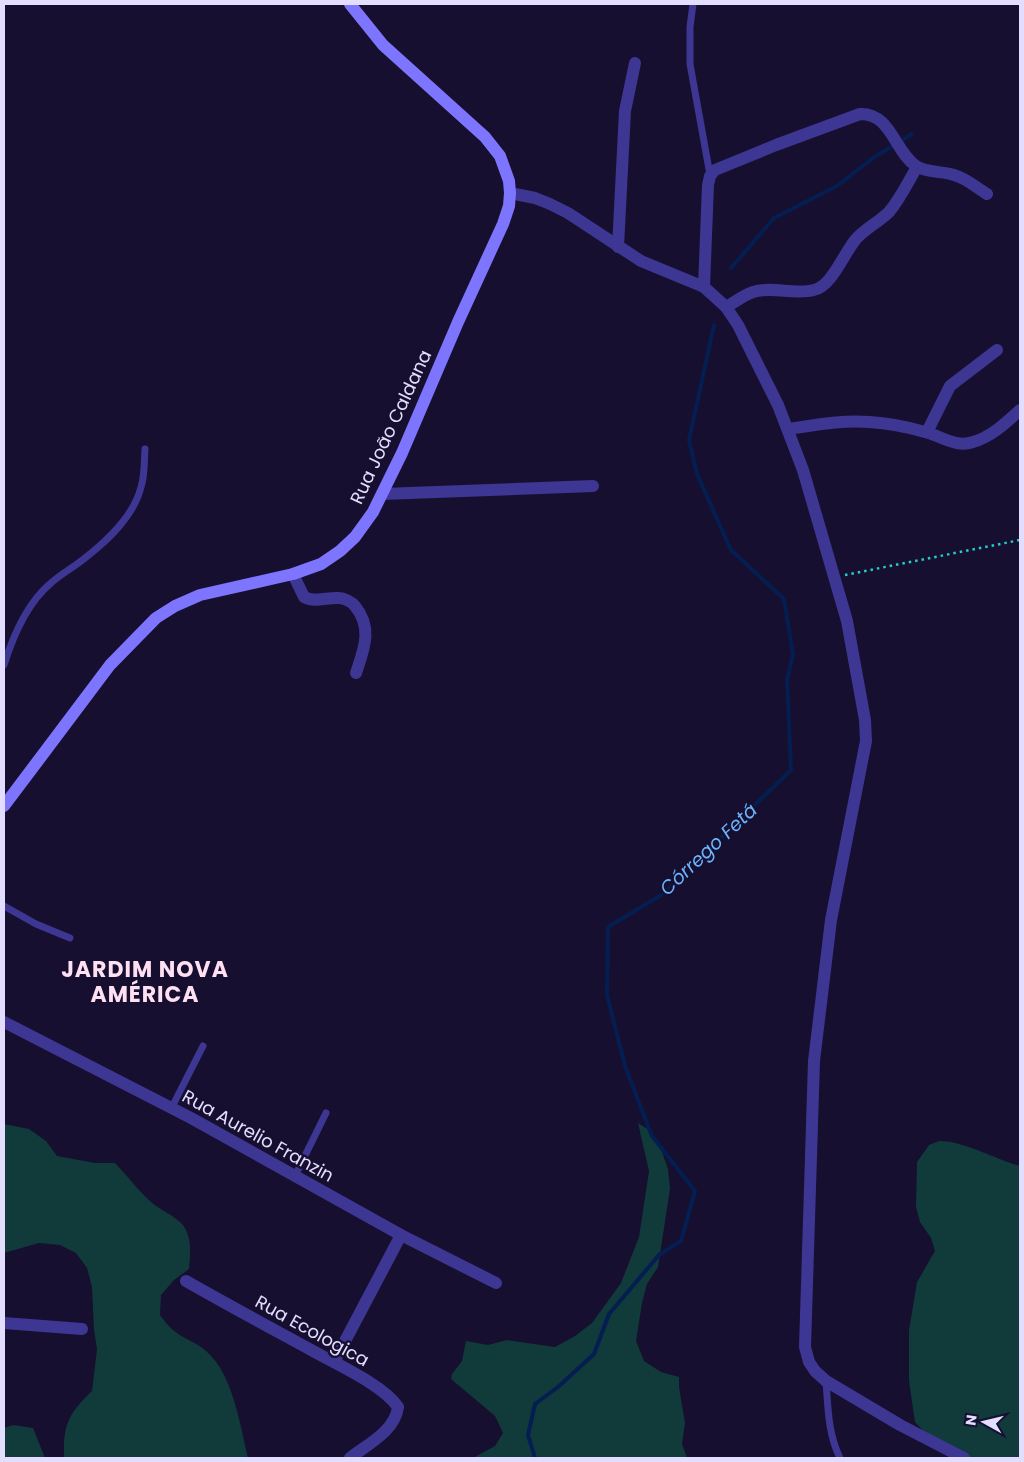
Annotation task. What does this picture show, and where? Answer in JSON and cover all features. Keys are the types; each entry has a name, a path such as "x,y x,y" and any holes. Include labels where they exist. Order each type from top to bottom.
{"street":[{"name":"Rua João Caldana","path":"4,806 110,665 156,618 175,606 200,595 293,574 321,564 340,551 355,537 383,494 503,224 509,206 510,193 500,156 485,137 383,45 350,4"},
{"path":"618,247 625,112 635,63"},
{"path":"704,288 708,185 710,176 715,170 860,114 875,116 882,122 917,167 957,176 987,194"},
{"path":"726,307 752,292 764,290 815,290 824,285 832,277 847,249 858,236 887,213 917,167"},
{"path":"510,193 535,198 568,213 641,261 704,288 726,307 738,325 788,429 803,470 847,621 865,720 866,741 831,920 814,1061 805,1347 809,1362 815,1371 826,1381 900,1425 964,1458"},
{"path":"927,432 950,386 997,350"},
{"path":"788,429 832,422 870,422 927,432 962,444 985,437 1020,410"},
{"path":"383,494 593,486"},
{"path":"293,574 304,597 315,600 341,598 353,603 362,614 367,630 364,648 356,673"},
{"name":"Rua Aurelio Franzin","path":"4,1022 171,1109 401,1235 496,1283"},
{"path":"334,1362 401,1235"},
{"name":"Rua Ecologica","path":"186,1281 334,1362 383,1391 392,1399 398,1407 397,1417 390,1427 350,1458"},
{"path":"4,1323 82,1329"}],"lane":[{"path":"693,4 690,27 690,64 710,176"},
{"path":"4,665 13,637 31,606 50,583 85,558 118,527 135,503 142,486 145,449"},
{"path":"4,906 36,924 70,938"},
{"path":"171,1109 203,1046"},
{"path":"295,1176 326,1113"},
{"path":"826,1381 832,1439 840,1458"}],"path":[{"path":"835,578 1020,540"}],"green space":[{"path":"638,1123 649,1130 660,1146 668,1169 670,1189 658,1267 647,1284 636,1341 644,1361 661,1372 679,1377 685,1423 682,1444 687,1458 473,1458 495,1446 503,1433 495,1416 451,1379 452,1374 462,1361 466,1341 488,1345 507,1340 555,1347 575,1336 592,1323 621,1283 639,1237 649,1171"},
{"path":"4,1124 29,1129 46,1141 57,1156 95,1163 115,1163 150,1201 184,1226 190,1244 189,1269 174,1280 161,1295 160,1315 169,1327 206,1351 223,1373 234,1401 248,1458 64,1458 66,1428 72,1414 92,1391 97,1349 92,1287 87,1268 76,1253 60,1245 39,1243 4,1253"},
{"path":"939,1141 969,1147 1020,1166 1020,1458 966,1458 927,1435 915,1422 909,1381 909,1330 917,1282 935,1251 931,1238 920,1222 916,1207 917,1162 929,1145"},
{"path":"13,1425 33,1428 45,1458 4,1458 4,1428"}],"waterway":[{"name":"Córrego Fetá","path":"731,268 774,218 837,186 873,158 912,134"},
{"name":"Córrego Fetá","path":"535,1458 528,1435 535,1404 558,1387 594,1354 609,1314 659,1255 681,1241 695,1191 652,1136 625,1066 607,995 608,927 663,894 791,770 787,680 793,655 784,599 731,550 697,474 689,440 714,325"}],"district":[{"name":"JARDIM NOVA AMÉRICA","path":"145,982"}]}
